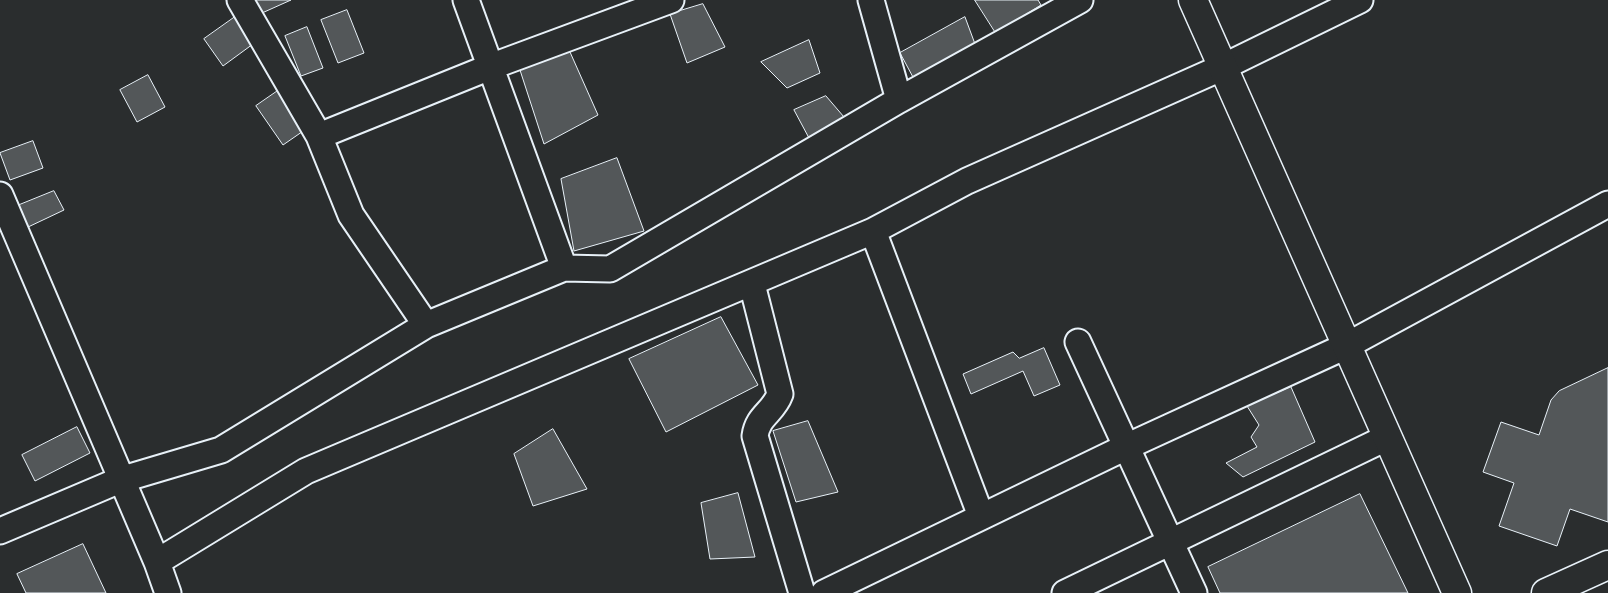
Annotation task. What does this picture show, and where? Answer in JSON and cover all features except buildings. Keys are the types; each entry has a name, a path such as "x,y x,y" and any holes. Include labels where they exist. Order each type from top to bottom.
{"street":[{"path":"240,0 320,136 351,215 426,325"},
{"path":"466,0 564,268"},
{"path":"320,136 490,67 671,0"},
{"path":"872,0 899,100"},
{"path":"0,531 120,480 221,450 426,325 564,268 610,269 899,100 1080,0"},
{"path":"1193,0 1386,438 1457,593"},
{"path":"157,562 306,471 874,231 967,181 1223,68 1360,0"},
{"path":"0,195 120,480 157,562 168,593"},
{"path":"824,593 1126,447 1346,346 1608,204"},
{"path":"874,231 981,516"},
{"path":"752,284 780,394 775,407 764,415 756,426 754,436 802,593"},
{"path":"1078,342 1169,543 1194,593"},
{"path":"1065,593 1386,438"},
{"path":"1546,593 1608,565"}]}
